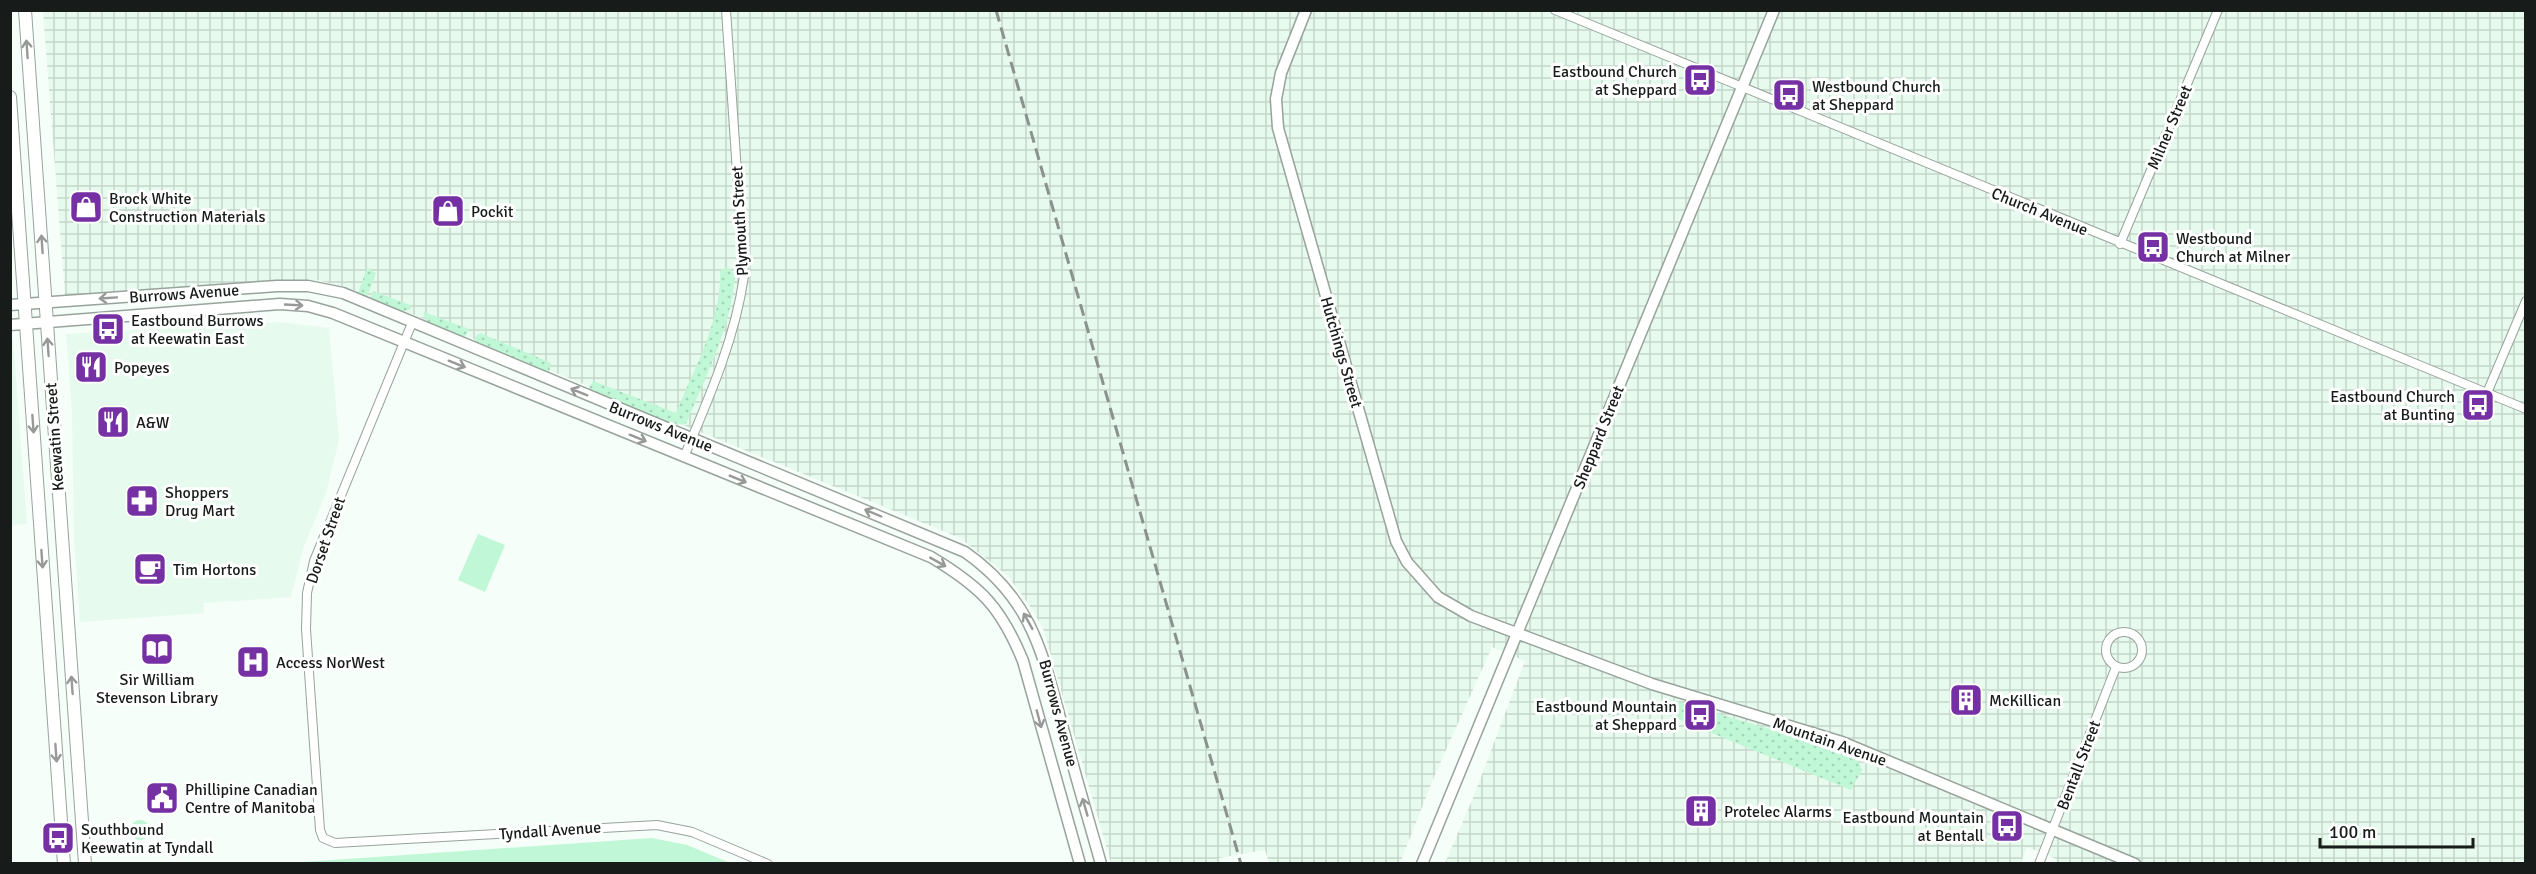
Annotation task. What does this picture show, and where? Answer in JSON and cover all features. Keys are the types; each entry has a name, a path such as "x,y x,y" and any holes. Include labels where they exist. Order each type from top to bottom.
{"main road":[{"name":"Keewatin Street","path":"25,10 83,863"},
{"name":"Keewatin Street","path":"10,97 64,864"}],"street":[{"name":"Plymouth Street","path":"684,457 730,340 738,314 744,276 726,10"},
{"name":"Hutchings Street","path":"1306,10 1281,73 1276,99 1278,128 1396,541 1411,567 1438,597 1471,616 1519,635"},
{"name":"Church Avenue","path":"1555,10 2526,409"},
{"name":"Sheppard Street","path":"1422,864 1519,635 1774,10"},
{"name":"Milner Street","path":"2120,244 2218,10"},
{"name":"Burrows Avenue","path":"10,305 277,286 308,286 343,293 965,552 987,568 1021,608 1040,645 1101,864"},
{"path":"213,291 214,309"},
{"path":"2487,393 2526,301"},
{"name":"Burrows Avenue","path":"10,325 280,304 308,306 333,313 403,341 931,557 975,586 990,601 1013,637 1023,661 1080,864"},
{"name":"Dorset Street","path":"325,840 320,830 312,723 306,629 307,593 314,561 412,323"},
{"path":"2118,633 2132,634 2141,645 2140,658 2132,666 2125,668 2116,666 2107,657 2108,642 2118,633"},
{"name":"Mountain Avenue","path":"1519,635 1652,684 1842,742 2136,864"},
{"name":"Bentall Street","path":"2039,864 2116,666"},
{"name":"Tyndall Avenue","path":"325,840 335,843 657,825 692,832 768,864"}],"shaded area":[{"path":"43,11 2525,11 2525,863 2055,864 2056,859 2027,847 2020,864 1445,863 1473,798 1525,661 1492,647 1434,777 1400,863 1269,863 1265,850 1219,858 1221,863 1111,863 1044,631 1032,609 1008,576 960,538 346,287 316,280 65,296"},
{"path":"279,322 329,328 339,440 326,493 303,549 291,597 203,603 204,613 80,622 74,540 72,412 66,334"},
{"path":"10,338 13,338 27,524 11,525"}],"green space":[{"path":"367,268 376,273 366,300 359,297 358,293"},
{"path":"729,268 735,275 733,295 723,333 686,424 672,425 591,391 589,388 593,381 676,413 706,344 716,308 720,271"},
{"path":"373,291 410,305 411,309 399,313 369,301"},
{"path":"424,312 469,329 464,338 446,332 428,323"},
{"path":"480,333 551,363 549,372 543,372 474,342"},
{"path":"478,534 505,545 485,592 458,580"},
{"path":"1672,700 1776,731 1858,761 1862,770 1851,790 1668,715 1665,710 1667,704"},
{"path":"140,820 147,823 150,830 147,837 140,840 133,837 130,830 133,823"},
{"path":"652,838 687,845 730,863 288,863"}],"railway":[{"path":"996,10 1241,864"}],"place":[{"name":"Eastbound Church at Sheppard","path":"1700,80"},
{"name":"Westbound Church at Sheppard","path":"1789,95"},
{"name":"Brock White Construction Materials","path":"86,207"},
{"name":"Pockit","path":"448,211"},
{"name":"Westbound Church at Milner","path":"2153,247"},
{"name":"Eastbound Burrows at Keewatin East","path":"108,329"},
{"name":"Popeyes","path":"91,367"},
{"name":"Eastbound Church at Bunting","path":"2478,405"},
{"name":"A&W","path":"113,422"},
{"name":"Shoppers Drug Mart","path":"142,501"},
{"name":"Tim Hortons","path":"150,569"},
{"name":"Sir William Stevenson Library","path":"157,649"},
{"name":"Access NorWest","path":"253,662"},
{"name":"McKillican","path":"1966,700"},
{"name":"Eastbound Mountain at Sheppard","path":"1700,715"},
{"name":"Phillipine Canadian Centre of Manitoba","path":"162,798"},
{"name":"Protelec Alarms","path":"1701,811"},
{"name":"Eastbound Mountain at Bentall","path":"2007,826"},
{"name":"Southbound Keewatin at Tyndall","path":"58,838"}]}
